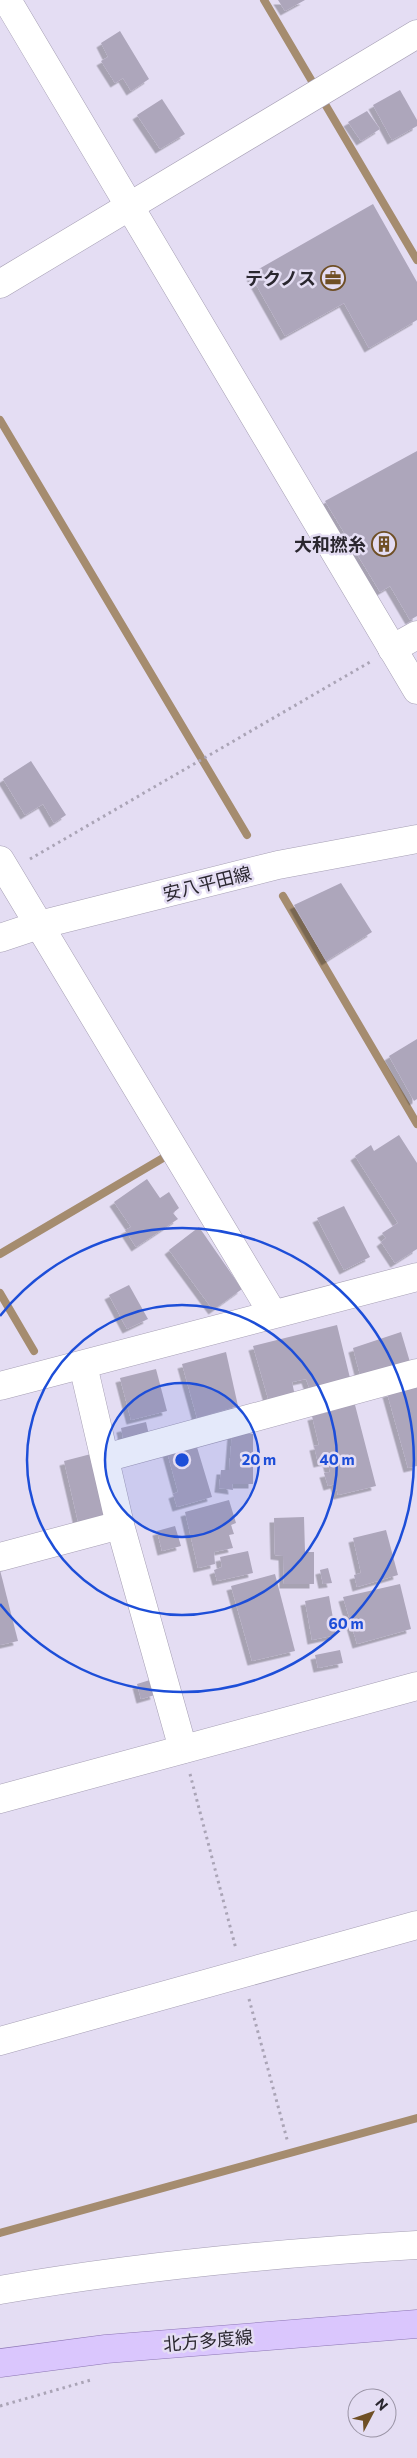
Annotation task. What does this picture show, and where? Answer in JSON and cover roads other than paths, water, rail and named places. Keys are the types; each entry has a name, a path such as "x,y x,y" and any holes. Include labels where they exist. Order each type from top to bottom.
{"main road":[{"name":"北方多度線","path":"0,2363 106,2349 417,2324"}],"street":[{"path":"7,0 417,690"},
{"path":"0,284 417,34"},
{"path":"392,649 417,635"},
{"name":"安八平田線","path":"0,938 39,925 278,865 417,839"},
{"path":"4,866 273,1314"},
{"path":"0,1386 417,1277"},
{"path":"83,1365 120,1525 183,1749"},
{"path":"106,1458 417,1373"},
{"path":"0,1558 120,1525"},
{"path":"0,1799 417,1686"},
{"path":"0,2041 417,1925"},
{"path":"0,2290 91,2274 292,2253 417,2245"}],"waterway":[{"path":"264,0 313,83"},
{"path":"322,99 417,260"},
{"path":"0,420 247,835"},
{"path":"283,896 417,1124"},
{"path":"0,1254 163,1158"},
{"path":"0,1293 34,1351"},
{"path":"0,2233 417,2118"}],"place":[{"name":"テクノス","path":"333,278"},
{"name":"大和撚糸","path":"384,544"}]}
